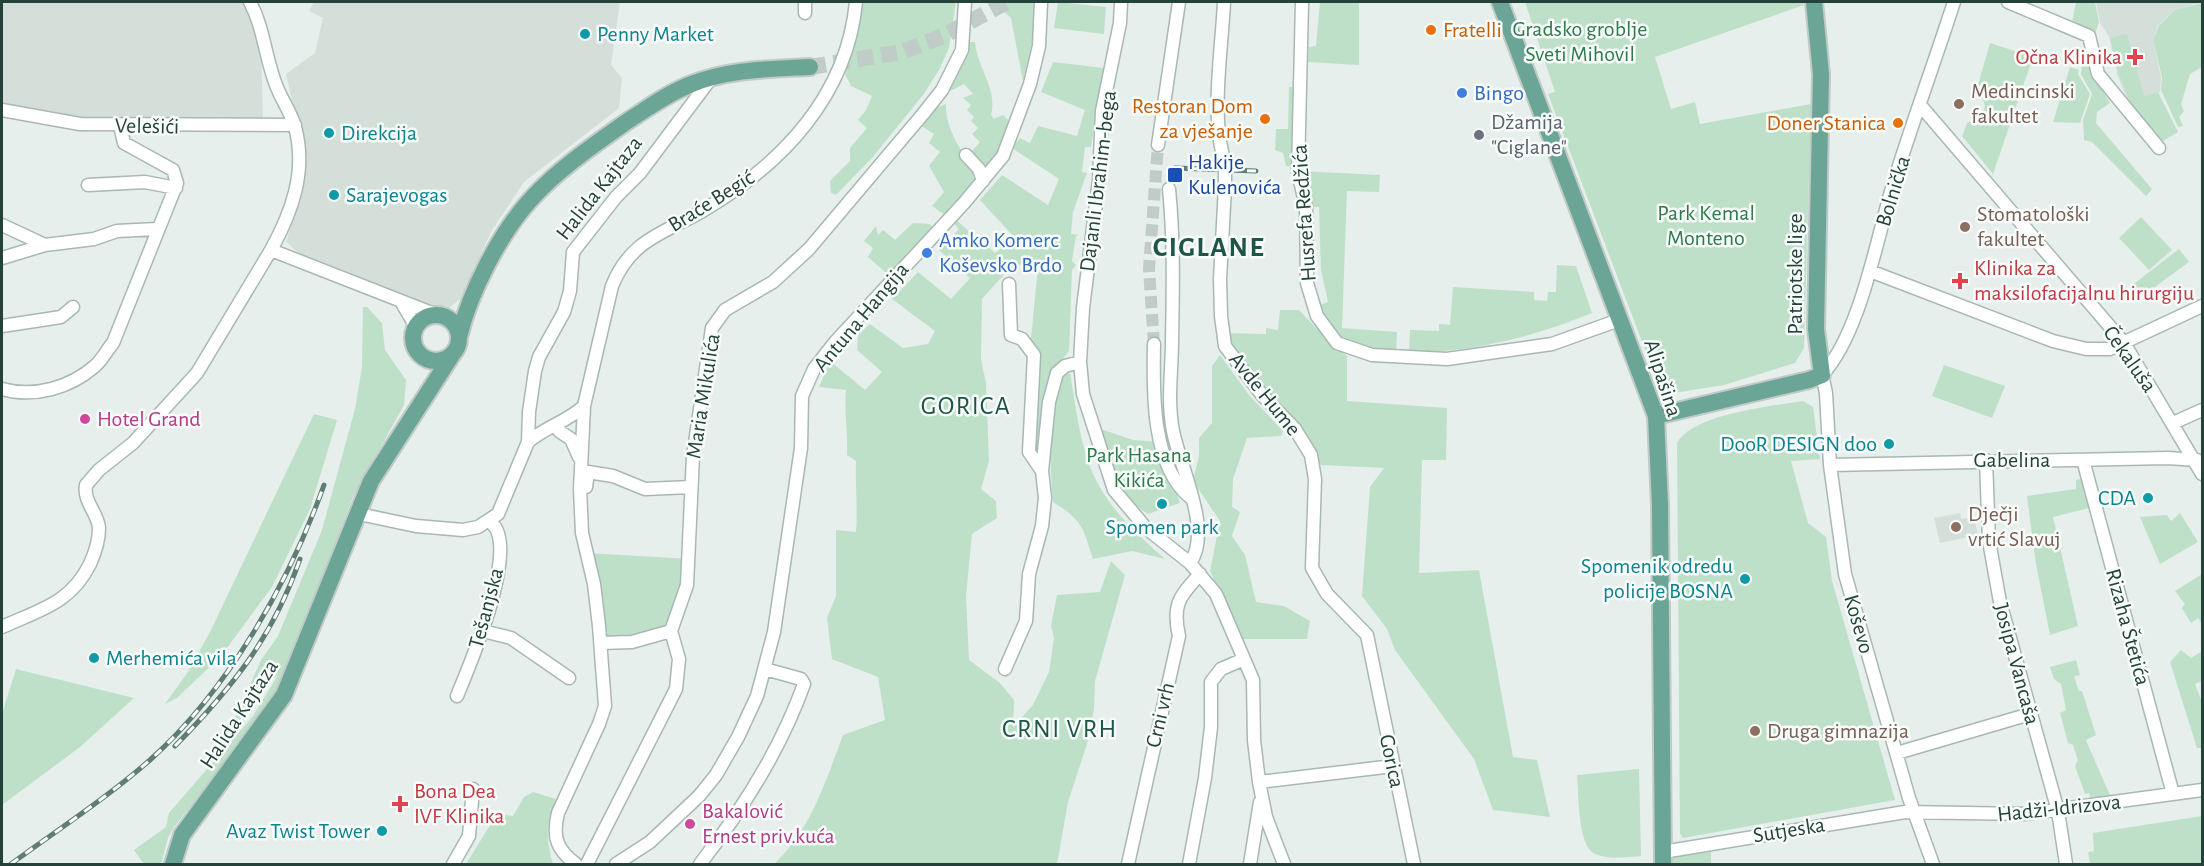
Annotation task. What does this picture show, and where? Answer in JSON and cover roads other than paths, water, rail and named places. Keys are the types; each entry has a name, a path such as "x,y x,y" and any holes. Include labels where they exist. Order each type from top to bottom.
{"main road":[{"name":"Alipašina","path":"1500,2 1656,416 1660,505 1663,858"},
{"name":"Patriotske lige","path":"1814,2 1821,74 1815,309 1822,375"},
{"name":"Halida Kajtaza","path":"173,864 182,835 284,695 371,481 457,344 471,299 503,240 533,197 572,161 648,108 688,85 712,77 751,70 810,67"},
{"name":"Halida Kajtaza","path":"441,316 461,308 471,299"},
{"path":"441,316 455,325 457,344 438,360 425,357 420,353 414,341 416,327 427,317 441,316"},
{"name":"Halida Kajtaza","path":"423,398 429,375 425,357"},
{"path":"1656,416 1822,375"}],"street":[{"path":"2,627 59,602 69,594 98,546 99,526 89,506 85,489 89,480 133,443 197,373 271,250 291,208 299,178 300,164 295,125 275,85 260,21 250,2"},
{"name":"Braće Begić","path":"584,406 612,286 626,258 647,240 707,208 752,177 784,150 808,125 845,54 852,31 856,2"},
{"name":"Maria Mikulića","path":"671,631 687,585 693,456 712,328 725,310 773,282 809,249 942,90 962,50 965,2"},
{"name":"Antuna Hangija","path":"616,864 650,842 699,796 716,775 745,722 765,669 778,608 801,448 802,396 814,369 836,341 983,181 1002,156 1030,84 1039,46 1041,2"},
{"name":"Dajanli Ibrahim-bega","path":"1121,2 1120,23 1102,111 1099,180 1083,308 1080,362 1083,394 1114,490 1146,528 1190,563 1216,594 1242,660 1253,681 1254,740 1261,795"},
{"path":"1158,145 1179,2"},
{"name":"Avde Hume","path":"1224,2 1218,117 1225,162 1220,279 1225,345 1262,395 1295,429 1311,455 1315,479 1312,568 1327,594 1367,635 1373,657"},
{"name":"Husrefa Redžića","path":"1302,2 1298,172 1306,207 1307,283 1314,308 1337,343 1372,355 1447,360 1552,344 1619,320"},
{"name":"Bolnička","path":"1822,375 1839,352 1870,271 1892,189 1954,2"},
{"path":"2008,2 2089,36 2098,74 2159,148"},
{"name":"Halida Kajtaza","path":"488,521 502,506 528,442 528,419 535,371 564,312 570,291 573,252 616,197 640,173 712,77"},
{"name":"Čekaluša","path":"1920,105 2124,343 2198,460 2202,474"},
{"name":"Velešići","path":"2,110 65,123 120,126 295,125"},
{"path":"2,389 17,393 53,390 95,366 112,343 157,229 176,188 177,178 173,170 124,143 120,126"},
{"path":"966,154 979,169 983,181"},
{"path":"88,185 144,182 176,188"},
{"path":"1168,189 1172,250 1170,407 1178,452 1197,518 1196,554 1190,563"},
{"path":"2,225 45,245"},
{"path":"2,258 45,245 94,239 117,231 157,229"},
{"path":"271,250 441,316"},
{"path":"1870,271 2071,347 2099,350 2124,343 2202,306"},
{"path":"1009,284 1011,335 1022,339 1034,355 1029,452 1042,471"},
{"path":"401,302 416,327"},
{"path":"2,326 62,317 73,307"},
{"path":"1154,344 1153,394 1159,433 1178,483 1191,498"},
{"path":"1005,669 1026,621 1029,574 1042,526 1045,498 1042,471 1049,402 1057,373 1065,366 1080,362"},
{"name":"Koševo","path":"1822,375 1826,393 1830,465 1845,574 1914,812 1933,864"},
{"path":"572,863 555,841 555,826 558,813 600,724 605,706 594,584 582,533 581,463 584,406"},
{"path":"528,442 544,430 563,423 584,406"},
{"path":"2173,423 2202,410"},
{"path":"544,430 559,431 584,426"},
{"path":"559,431 571,439 581,463"},
{"name":"Gabelina","path":"1830,465 1986,460 2168,458 2198,460"},
{"name":"Josipa Vancaša","path":"1986,460 1989,541 2000,602 2058,811 2066,864"},
{"name":"Rizaha Štetića","path":"2083,460 2173,794"},
{"path":"582,533 588,472 613,476 645,489 691,487"},
{"path":"359,514 441,529 478,527 488,521"},
{"name":"Tešanjska","path":"457,696 483,631 501,566 498,531 488,521"},
{"name":"Crni vrh","path":"1128,864 1179,636 1174,614 1182,593 1200,574"},
{"path":"483,631 511,638 569,678"},
{"path":"586,864 676,689 679,659 671,631 632,642 601,643"},
{"name":"Gorica","path":"1373,657 1414,864"},
{"name":"Crni vrh","path":"1189,864 1205,778 1211,728 1211,682 1221,669 1242,660"},
{"path":"700,864 760,779 785,732 804,684 801,679 765,669"},
{"path":"1897,753 2030,714"},
{"path":"1259,782 1393,766"},
{"path":"453,864 469,836 473,789"},
{"name":"Hadži-Idrizova","path":"1914,812 1995,815 2058,811 2202,790"},
{"path":"1250,864 1261,795"},
{"path":"1261,795 1284,864"},
{"name":"Sutjeska","path":"1663,858 1914,812"}],"tunnel":[{"path":"810,67 902,52 943,36 1007,2"},
{"path":"1154,344 1149,269 1158,145"}],"railway":[{"path":"1175,168 1256,171"},
{"path":"11,864 134,774 178,732 205,701 230,668 274,597 310,522 324,485"},
{"path":"175,746 215,703 249,660 277,613 300,559"}],"place":[{"name":"Fratelli","path":"1431,30"},
{"name":"Penny Market","path":"585,34"},
{"name":"Očna Klinika","path":"2135,57"},
{"name":"Bingo","path":"1462,93"},
{"name":"Medincinski fakultet","path":"1959,104"},
{"name":"Restoran Dom za vješanje","path":"1265,119"},
{"name":"Doner Stanica","path":"1898,123"},
{"name":"Direkcija","path":"329,133"},
{"name":"Džamija \"Ciglane\"","path":"1479,135"},
{"name":"Hakije Kulenovića","path":"1175,175"},
{"name":"Sarajevogas","path":"334,195"},
{"name":"Stomatološki fakultet","path":"1965,227"},
{"name":"Amko Komerc Koševsko Brdo","path":"927,253"},
{"name":"Klinika za maksilofacijalnu hirurgiju","path":"1960,281"},
{"name":"Hotel Grand","path":"85,419"},
{"name":"DooR DESIGN doo","path":"1889,444"},
{"name":"CDA","path":"2148,498"},
{"name":"Spomen park","path":"1162,504"},
{"name":"Dječji vrtić Slavuj","path":"1956,527"},
{"name":"Spomenik odredu policije BOSNA","path":"1745,579"},
{"name":"Merhemića vila","path":"94,658"},
{"name":"Druga gimnazija","path":"1755,731"},
{"name":"Bona Dea IVF Klinika","path":"400,804"},
{"name":"Bakalović Ernest priv.kuća","path":"690,824"},
{"name":"Avaz Twist Tower","path":"382,831"}],"district":[{"name":"CIGLANE","path":"1209,248"},
{"name":"GORICA","path":"966,406"},
{"name":"CRNI VRH","path":"1060,729"}],"park label":[{"name":"Gradsko groblje Sveti Mihovil","path":"1580,42"},
{"name":"Park Кemal Monteno","path":"1706,226"},
{"name":"Park Hasana Kikića","path":"1139,468"}]}
